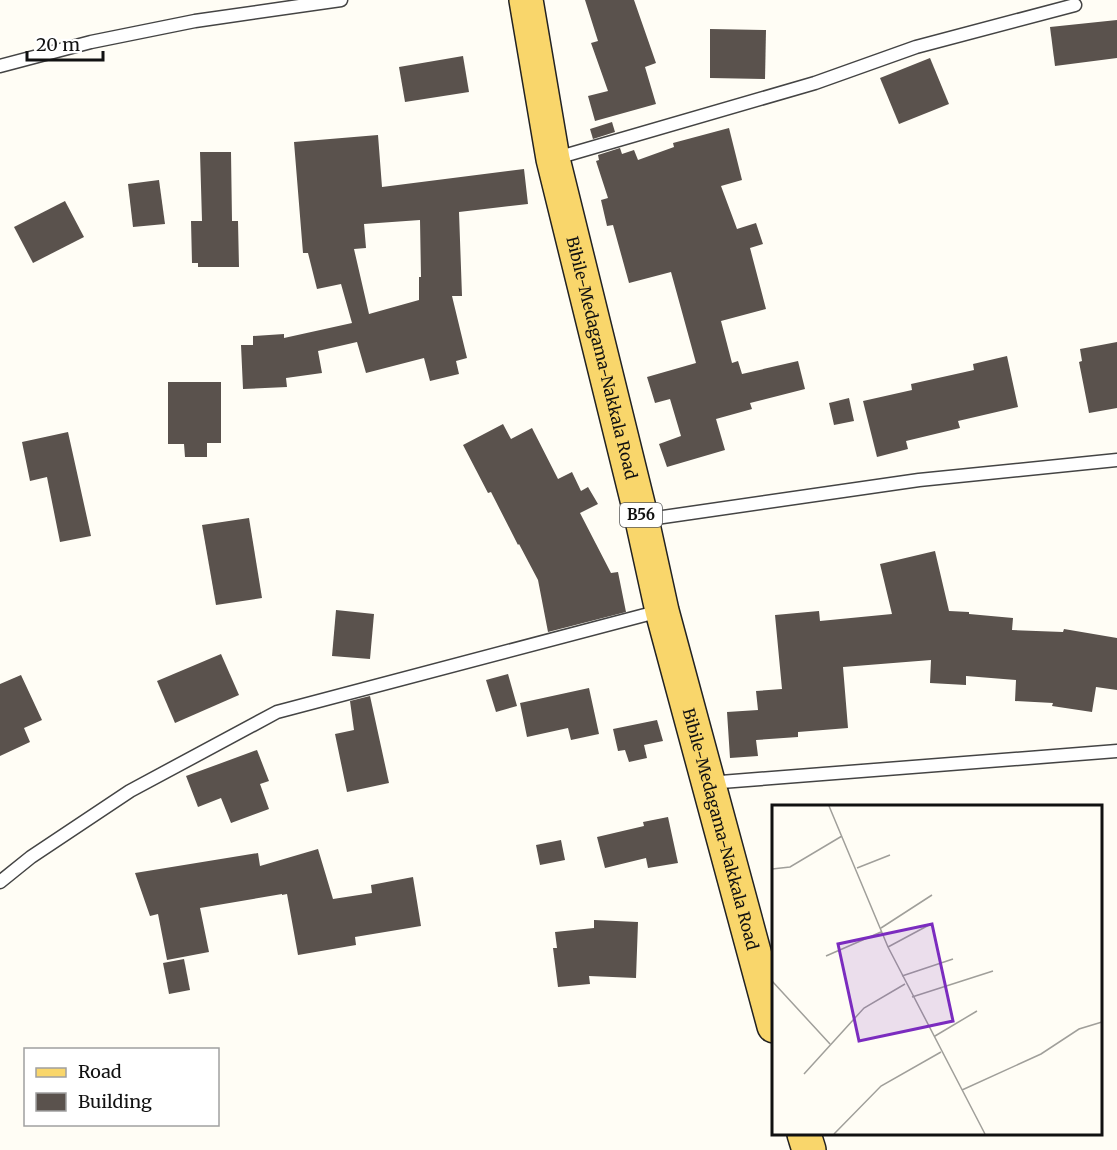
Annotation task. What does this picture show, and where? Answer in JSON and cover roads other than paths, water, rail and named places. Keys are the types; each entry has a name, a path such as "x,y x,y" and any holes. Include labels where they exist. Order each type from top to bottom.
{"main road":[{"name":"Bibile-Medagama-Nakkala Road","path":"526,0 553,159 642,520 662,611 772,1019"},
{"path":"804,1135 809,1150"}],"lane":[{"path":"0,66 92,42 195,21 341,0"},
{"path":"553,159 814,83 916,47 1075,5"},
{"path":"642,520 919,480 1117,460"},
{"path":"0,882 31,857 130,791 277,712 662,611"},
{"path":"707,783 1117,751"}]}
